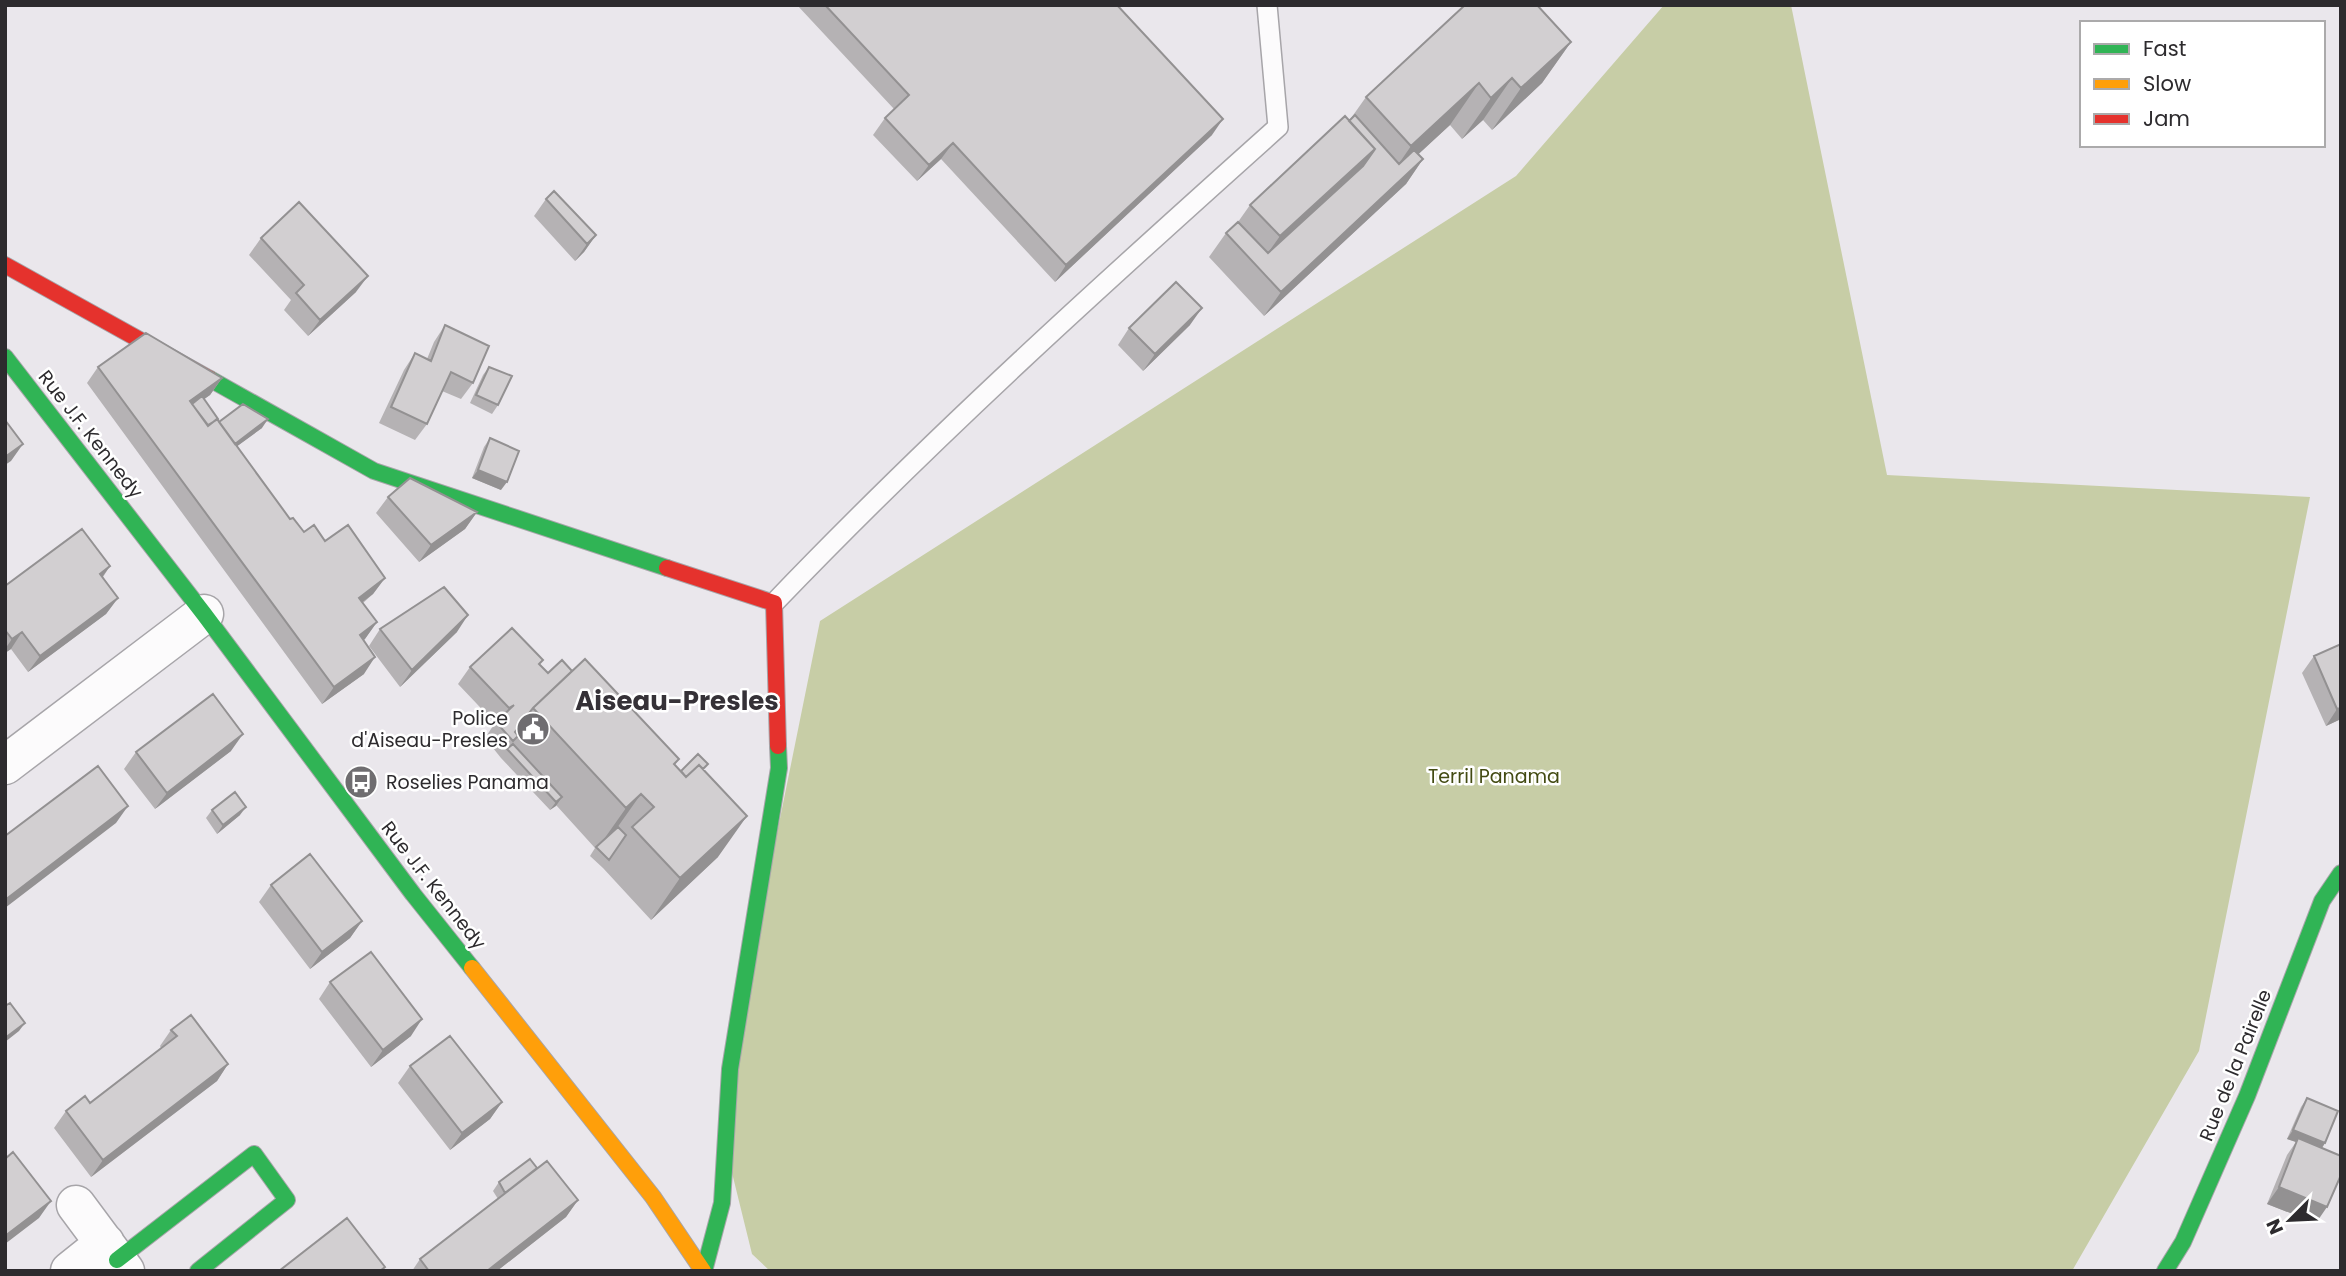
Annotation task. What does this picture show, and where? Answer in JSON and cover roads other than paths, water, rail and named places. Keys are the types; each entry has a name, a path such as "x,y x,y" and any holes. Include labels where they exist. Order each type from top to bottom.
{"street":[{"path":"5,265 374,471 774,603 779,768 730,1069 722,1203 703,1271"},
{"name":"Rue J.F. Kennedy","path":"5,357 204,614 413,894 653,1197 703,1271"},
{"path":"5,765 204,614"},
{"name":"Rue de la Pairelle","path":"2165,1271 2183,1242 2247,1096 2322,901 2341,873"},
{"path":"70,1271 116,1258 254,1154 287,1200 198,1271"},
{"path":"76,1205 116,1258"}],"lane":[{"path":"774,603 850,523 1030,351 1279,127 1268,5"}],"place":[{"name":"Police d'Aiseau-Presles","path":"533,729"},
{"name":"Roselies Panama","path":"361,782"}],"district":[{"name":"Aiseau-Presles","path":"677,701"}],"park label":[{"name":"Terril Panama","path":"1494,776"}]}
